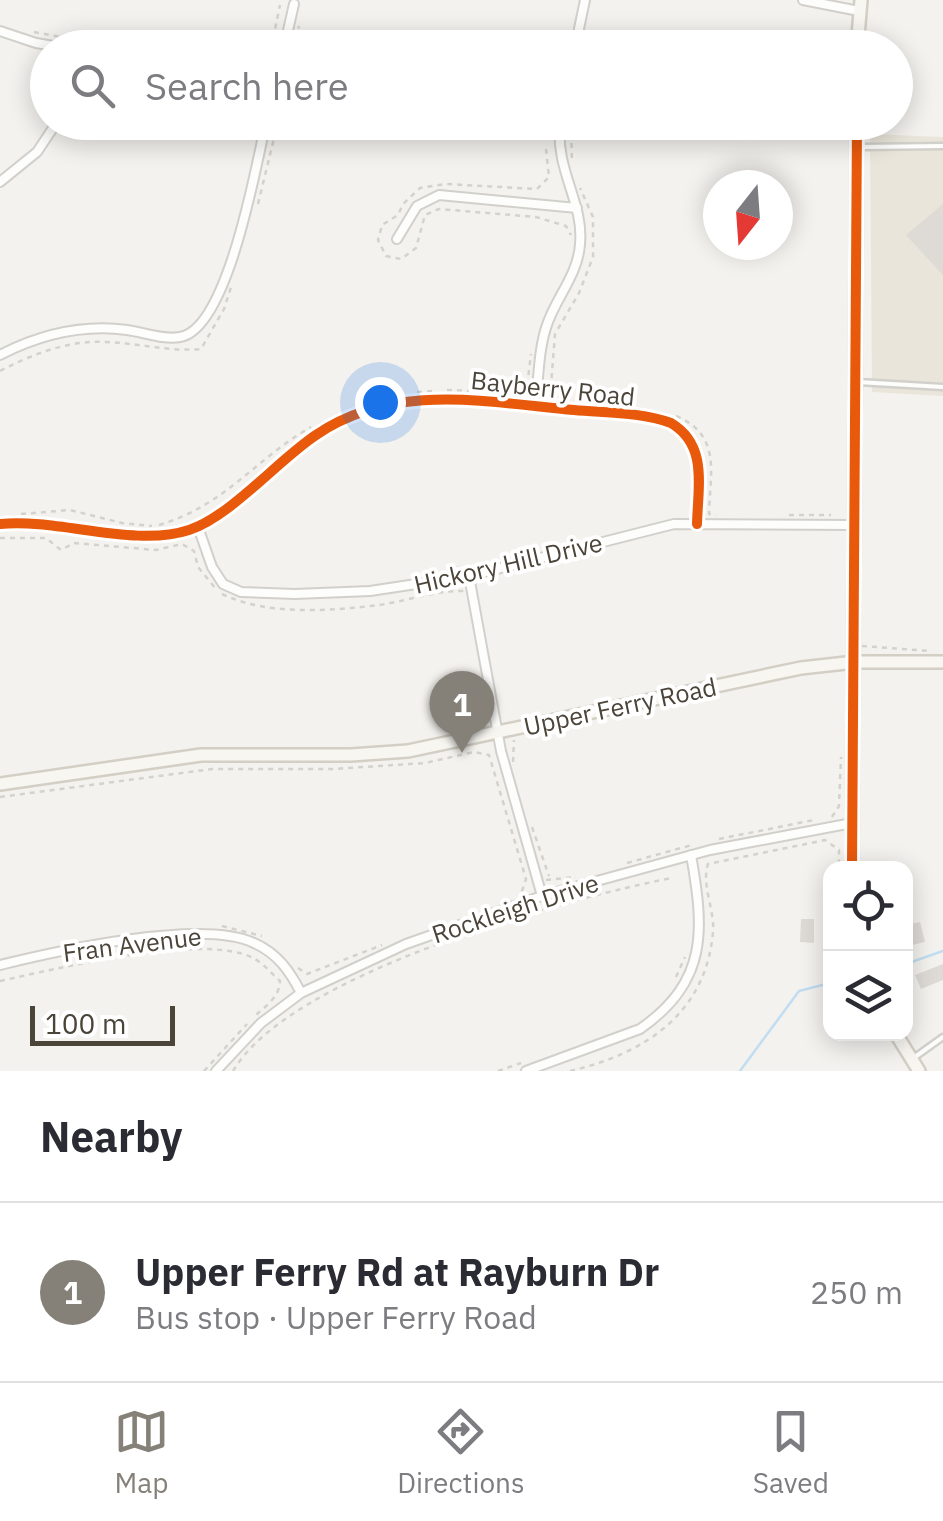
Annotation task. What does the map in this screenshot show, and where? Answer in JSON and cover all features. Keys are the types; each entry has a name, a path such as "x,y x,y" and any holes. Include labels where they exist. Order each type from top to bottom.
{"main road":[{"path":"852,861 857,140"},
{"name":"Upper Ferry Road","path":"0,784 201,755 386,754 765,674 856,662 943,662"},
{"path":"900,1041 915,1066"}],"street":[{"path":"579,30 585,0"},
{"path":"803,0 860,6"},
{"path":"290,30 298,7"},
{"path":"0,31 30,41"},
{"path":"0,182 37,152 45,140"},
{"path":"0,355 38,338 77,330 122,329 170,338 198,330 210,314 236,248 262,140"},
{"path":"536,406 547,324 572,276 580,249 577,208 560,161 560,140"},
{"path":"397,239 417,206 431,196 577,208"},
{"name":"Bayberry Road","path":"0,524 154,535 184,532 214,518 320,432 362,412 425,398 661,419 681,428 698,456 697,524"},
{"name":"Hickory Hill Drive","path":"198,526 216,576 232,589 333,594 469,576 648,528 697,524 856,524"},
{"path":"469,576 509,785 542,896"},
{"name":"Rockleigh Drive","path":"216,1071 252,1030 301,993 406,944 542,896 691,855 852,824"},
{"path":"526,1071 640,1029 680,992 694,964 701,930 691,855"},
{"name":"Fran Avenue","path":"0,965 132,941 225,934 267,950 290,972 301,993"}],"lane":[{"path":"857,147 943,146"},
{"path":"858,382 943,387"},
{"path":"915,1066 943,1037"}],"path":[{"path":"275,30 280,6"},
{"path":"296,30 298,7"},
{"path":"256,209 273,140"},
{"path":"572,140 573,168"},
{"path":"546,149 549,177 537,189 446,184 420,188 403,204 398,215 382,225 378,240 386,256 401,260 416,248 424,214 440,209 536,217 566,226 572,239"},
{"path":"550,398 555,334 579,294 593,257 592,217 579,187"},
{"path":"0,372 34,353 82,343 106,342 174,352 201,350 224,309 235,278"},
{"path":"513,396 526,396 533,343"},
{"path":"404,394 479,392"},
{"path":"356,405 386,396"},
{"path":"666,414 702,430 711,462 709,514 724,516"},
{"path":"20,514 70,510 122,523 156,526 172,522 213,502 315,425"},
{"path":"774,515 836,516"},
{"path":"0,538 46,538 61,550 74,543 156,550 182,544 194,551 208,584 243,604 292,609 378,605 454,590 472,591"},
{"path":"856,647 943,652"},
{"path":"512,730 512,769"},
{"path":"831,818 839,806 842,750"},
{"path":"0,797 212,769 424,763 474,752 489,755 526,879 524,892 515,897"},
{"path":"620,865 740,834 818,820"},
{"path":"531,823 550,877"},
{"path":"570,1071 639,1047 669,1026 697,992 714,929 706,879 708,864 825,840 839,850 839,861"},
{"path":"539,884 550,877 560,880 585,875"},
{"path":"232,1071 259,1040 291,1014 369,974 465,935 610,890 672,878"},
{"path":"215,927 231,926 260,934 271,942"},
{"path":"296,967 307,974 318,971 394,940"},
{"path":"0,982 82,964 197,949 241,953 257,959 280,982 280,988"},
{"path":"675,980 688,950"},
{"path":"498,1071 530,1060"}],"shaded area":[{"path":"943,137 943,396 872,392 870,140"}],"building":[{"path":"943,204 943,275 906,235"},
{"path":"801,919 814,919 814,943 800,942"},
{"path":"920,922 925,942 913,945 913,924"},
{"path":"943,964 943,980 921,989 915,975"}],"waterway":[{"path":"913,962 943,951"},
{"path":"740,1071 799,991 823,985"}],"cycle path":[{"path":"852,861 857,140"},
{"path":"0,524 145,536 189,530 221,513 301,446 346,418 377,408 441,400 623,414 671,423 683,432 696,455 697,524"}],"place":[{"name":"Upper Ferry Rd at Rayburn Dr","path":"462,753"}]}
